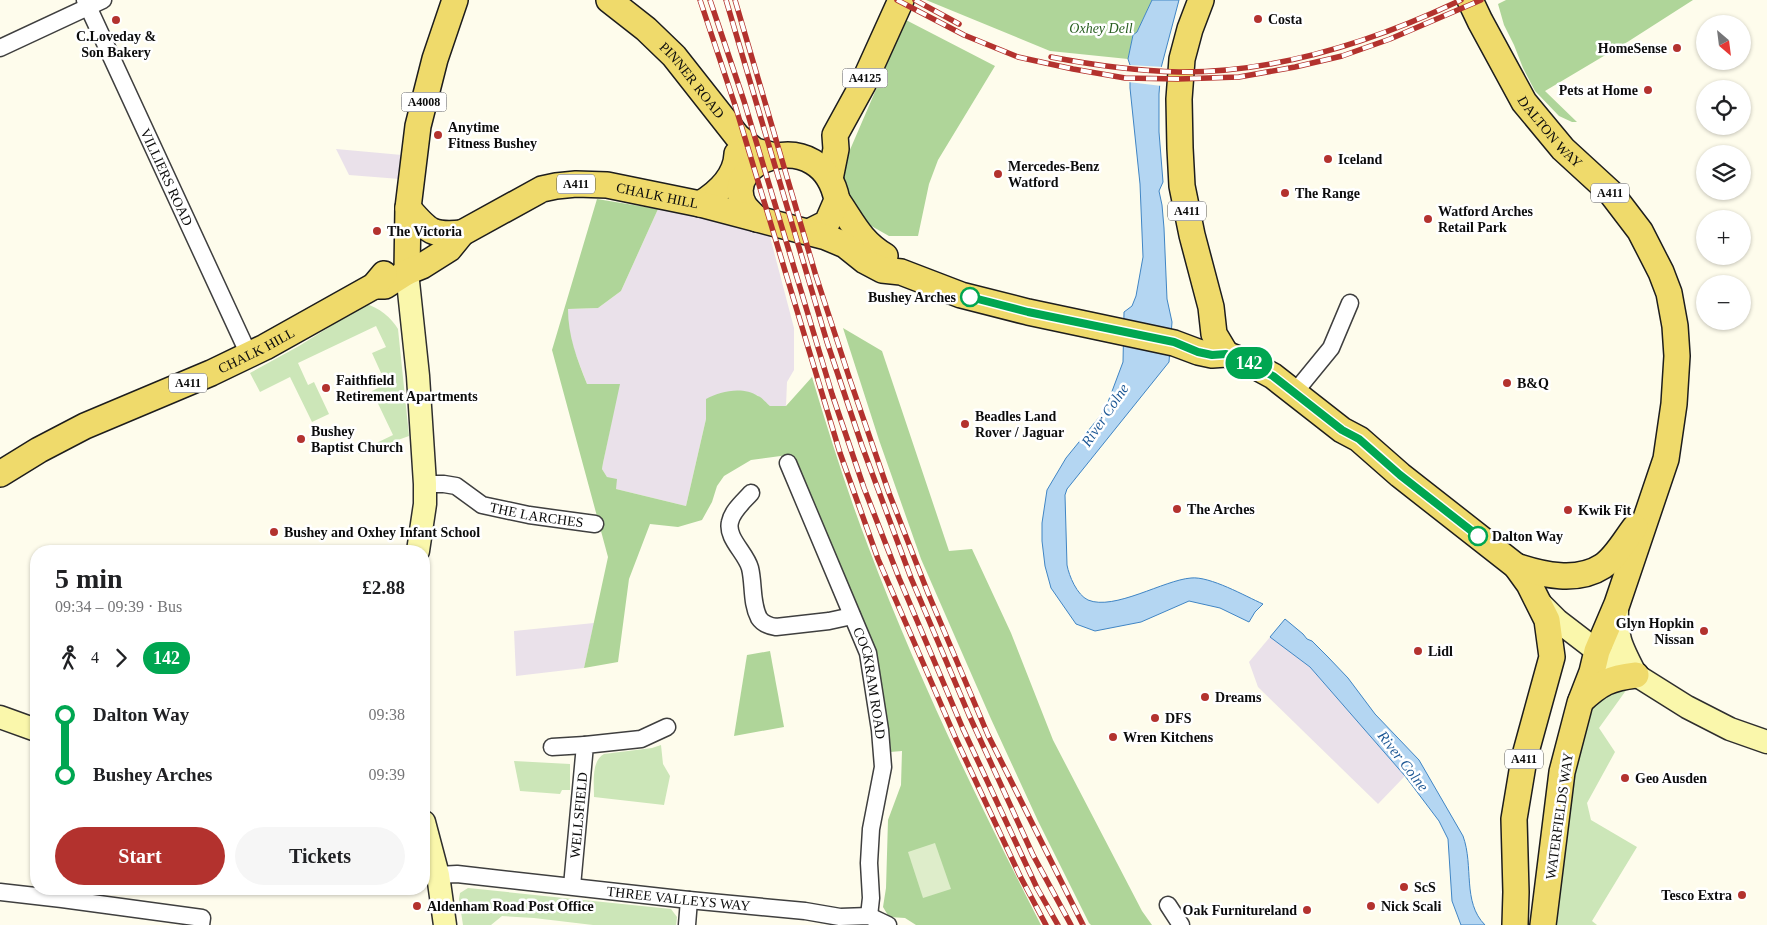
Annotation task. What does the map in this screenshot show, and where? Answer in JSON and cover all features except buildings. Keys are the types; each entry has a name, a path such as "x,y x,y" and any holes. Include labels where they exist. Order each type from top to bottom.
{"main road":[{"name":"A4008","path":"407,263 408,208 418,126 436,59 455,0"},
{"name":"PINNER ROAD","path":"609,0 646,28 674,56 737,136 755,151 785,155"},
{"name":"A4125","path":"833,190 836,149 835,135 863,84 901,0"},
{"name":"A411","path":"1201,0 1190,29 1182,59 1179,99 1182,186 1192,235 1211,307 1214,334 1226,354"},
{"name":"DALTON WAY","path":"1470,0 1524,102 1563,149 1611,194 1640,231 1661,272 1669,293 1675,326 1677,356 1674,404 1666,459 1617,604 1597,651"},
{"path":"785,155 806,157 818,165 833,190 827,223 810,232 757,219 742,200 742,181 747,170 760,162 785,155 835,135"},
{"path":"700,204 714,196 726,183 736,160 737,136"},
{"name":"CHALK HILL","path":"0,474 39,450 85,426 249,355 374,286 382,276 407,263 422,266 449,249 462,233 542,189 576,184 607,185 700,204 757,219"},
{"name":"A411","path":"833,190 856,230 872,249 889,259 901,272"},
{"path":"408,208 430,230 445,234 462,233"},
{"name":"A411","path":"810,232 826,236 845,246 865,261 882,270 901,272 961,295 1028,312 1174,342 1198,352 1212,355 1226,354 1250,364 1273,376 1342,430 1359,439 1400,475 1516,566 1535,573 1563,576 1591,572 1604,565 1615,554 1649,506"},
{"name":"A411","path":"1174,342 1200,334 1212,321"},
{"name":"A411","path":"1515,922 1514,820 1518,791 1524,759 1552,662 1547,620 1539,602 1516,566"},
{"name":"WATERFIELDS WAY","path":"1543,924 1562,772 1580,703 1592,672 1597,651"},
{"path":"1580,703 1589,693 1606,682 1616,678 1636,675"}],"street":[{"path":"0,48 87,4 103,0"},
{"name":"VILLIERS ROAD","path":"87,4 249,355"},
{"path":"407,263 418,376 426,504 419,545"},
{"path":"1295,392 1332,348 1350,303"},
{"name":"COCKRAM ROAD","path":"788,463 868,653 884,767 871,829 869,863 871,898 868,916"},
{"name":"THE LARCHES","path":"425,484 456,486 482,505 529,515 595,524"},
{"path":"751,493 734,514 730,522 730,529 733,538 750,567 753,595 759,618 768,626 776,627 829,621 852,616"},
{"path":"1539,602 1558,621 1614,664 1636,675 1687,707 1722,725 1767,742"},
{"path":"1617,604 1616,627 1620,645 1636,675"},
{"path":"0,717 30,728"},
{"path":"552,747 641,739 667,728"},
{"name":"WELLSFIELD","path":"572,886 585,745"},
{"path":"430,857 438,875 445,925"},
{"name":"THREE VALLEYS WAY","path":"438,875 457,874 840,916 868,916 888,925"},
{"path":"0,892 202,918 201,925"},
{"path":"687,925 689,900"},
{"path":"1168,905 1181,925"}],"shaded area":[{"path":"336,149 402,155 400,179 349,175"},
{"path":"658,209 768,229 794,328 794,370 787,382 786,406 770,406 757,395 706,399 706,419 686,506 616,489 607,477 602,469 619,384 587,384 574,350 568,326 568,309 598,308 621,291"},
{"path":"594,623 584,668 516,676 514,631"},
{"path":"1270,637 1310,667 1405,776 1378,804 1258,687 1249,662"}],"green space":[{"name":"Oxhey Dell","path":"926,0 1152,0 1137,32 1133,35 1128,59 1050,51"},
{"path":"1506,0 1693,0 1545,91 1577,122 1572,122 1559,116 1535,91 1504,25 1498,4"},
{"path":"906,20 995,66 938,160 929,184 918,236 889,236 866,223 852,203 841,174"},
{"path":"597,199 658,209 621,291 598,308 568,309 571,338 587,384 620,384 602,469 607,477 617,479 616,489 686,506 706,419 706,399 725,392 739,390 752,393 770,406 786,406 812,377 868,546 907,643 971,785 1041,925 916,925 905,918 889,917 883,907 886,888 888,820 901,785 902,751 890,752 850,592 811,497 788,455 751,460 724,476 717,486 712,502 702,520 678,527 650,524 629,579 618,662 584,668 608,557 552,350"},
{"path":"366,304 384,314 398,329 409,436 359,454 358,452 393,435 372,391 386,384 372,353 386,347 376,326 298,363 308,385 314,382 329,414 312,422 290,377 260,392 250,373 299,346"},
{"path":"843,328 882,351 949,551 972,549 1011,633 1053,740 1142,911 1152,925 1091,925 1089,923 1038,821 921,559 879,440"},
{"path":"770,651 784,727 734,736 747,655"},
{"path":"1627,689 1599,728 1615,752 1587,803 1591,820 1637,847 1592,921 1597,925 1556,925 1566,809 1585,710 1605,692"},
{"path":"661,745 663,764 670,776 664,805 594,797 595,767 600,757 604,754 652,748"},
{"path":"514,761 570,764 570,790 562,790 560,794 520,791"},
{"path":"935,843 951,889 923,898 908,852"},
{"path":"468,888 671,909 677,917 676,925 593,925 502,916 491,925 463,925 459,899 460,893"}],"water":[{"name":"River Colne","path":"1152,0 1179,0 1161,68 1159,94 1159,132 1163,182 1159,191 1164,228 1167,299 1172,322 1169,362 1067,489 1065,495 1067,565 1077,590 1088,600 1099,602 1111,601 1180,580 1199,578 1217,583 1263,604 1249,622 1220,608 1189,601 1141,622 1095,631 1076,624 1051,588 1045,566 1042,523 1047,490 1066,458 1105,410 1123,362 1124,312 1132,306 1136,296 1143,257 1140,184 1128,59 1133,35 1137,32"},
{"name":"River Colne","path":"1285,619 1307,639 1312,641 1348,678 1375,714 1419,760 1463,836 1468,859 1473,906 1485,925 1461,925 1452,901 1448,839 1439,821 1405,776 1310,667 1270,637"}],"pier":[{"path":"1128,65 1164,67 1162,86 1128,82"}],"railway":[{"path":"700,0 735,105 840,453 878,559 956,739 1020,876 1046,925"},
{"path":"710,0 744,101 832,394 864,488 899,578 963,729 1037,888 1058,925"},
{"path":"726,0 827,342 862,446 911,578 969,715 1033,855 1071,925"},
{"path":"735,0 816,276 889,493 928,593 988,735 1083,925"},
{"path":"897,0 964,35 1018,57 1125,78 1178,79 1239,77 1342,56 1390,39 1481,0"},
{"path":"915,0 959,24"},
{"path":"1051,57 1115,67 1179,72 1251,67 1324,52 1359,41 1394,29 1461,0"}],"bus line":[{"name":"142","path":"970,297 1028,312 1174,342 1198,352 1212,355 1226,354 1250,364 1273,376 1342,430 1359,439 1400,475 1478,536"}],"place":[{"name":"Costa","path":"1258,19"},
{"name":"C.Loveday & Son Bakery","path":"116,20"},
{"name":"HomeSense","path":"1677,48"},
{"name":"Pets at Home","path":"1648,90"},
{"name":"Anytime Fitness Bushey","path":"438,135"},
{"name":"Iceland","path":"1328,159"},
{"name":"Mercedes-Benz Watford","path":"998,174"},
{"name":"The Range","path":"1285,193"},
{"name":"Watford Arches Retail Park","path":"1428,219"},
{"name":"The Victoria","path":"377,231"},
{"name":"Bushey Arches","path":"970,297"},
{"name":"B&Q","path":"1507,383"},
{"name":"Faithfield Retirement Apartments","path":"326,388"},
{"name":"Beadles Land Rover / Jaguar","path":"965,424"},
{"name":"Bushey Baptist Church","path":"301,439"},
{"name":"The Arches","path":"1177,509"},
{"name":"Kwik Fit","path":"1568,510"},
{"name":"Bushey and Oxhey Infant School","path":"274,532"},
{"name":"Dalton Way","path":"1478,536"},
{"name":"Glyn Hopkin Nissan","path":"1704,631"},
{"name":"Lidl","path":"1418,651"},
{"name":"Dreams","path":"1205,697"},
{"name":"DFS","path":"1155,718"},
{"name":"Wren Kitchens","path":"1113,737"},
{"name":"Geo Ausden","path":"1625,778"},
{"name":"ScS","path":"1404,887"},
{"name":"Tesco Extra","path":"1742,895"},
{"name":"Aldenham Road Post Office","path":"417,906"},
{"name":"Nick Scali","path":"1371,906"},
{"name":"Oak Furnitureland","path":"1307,910"}]}
